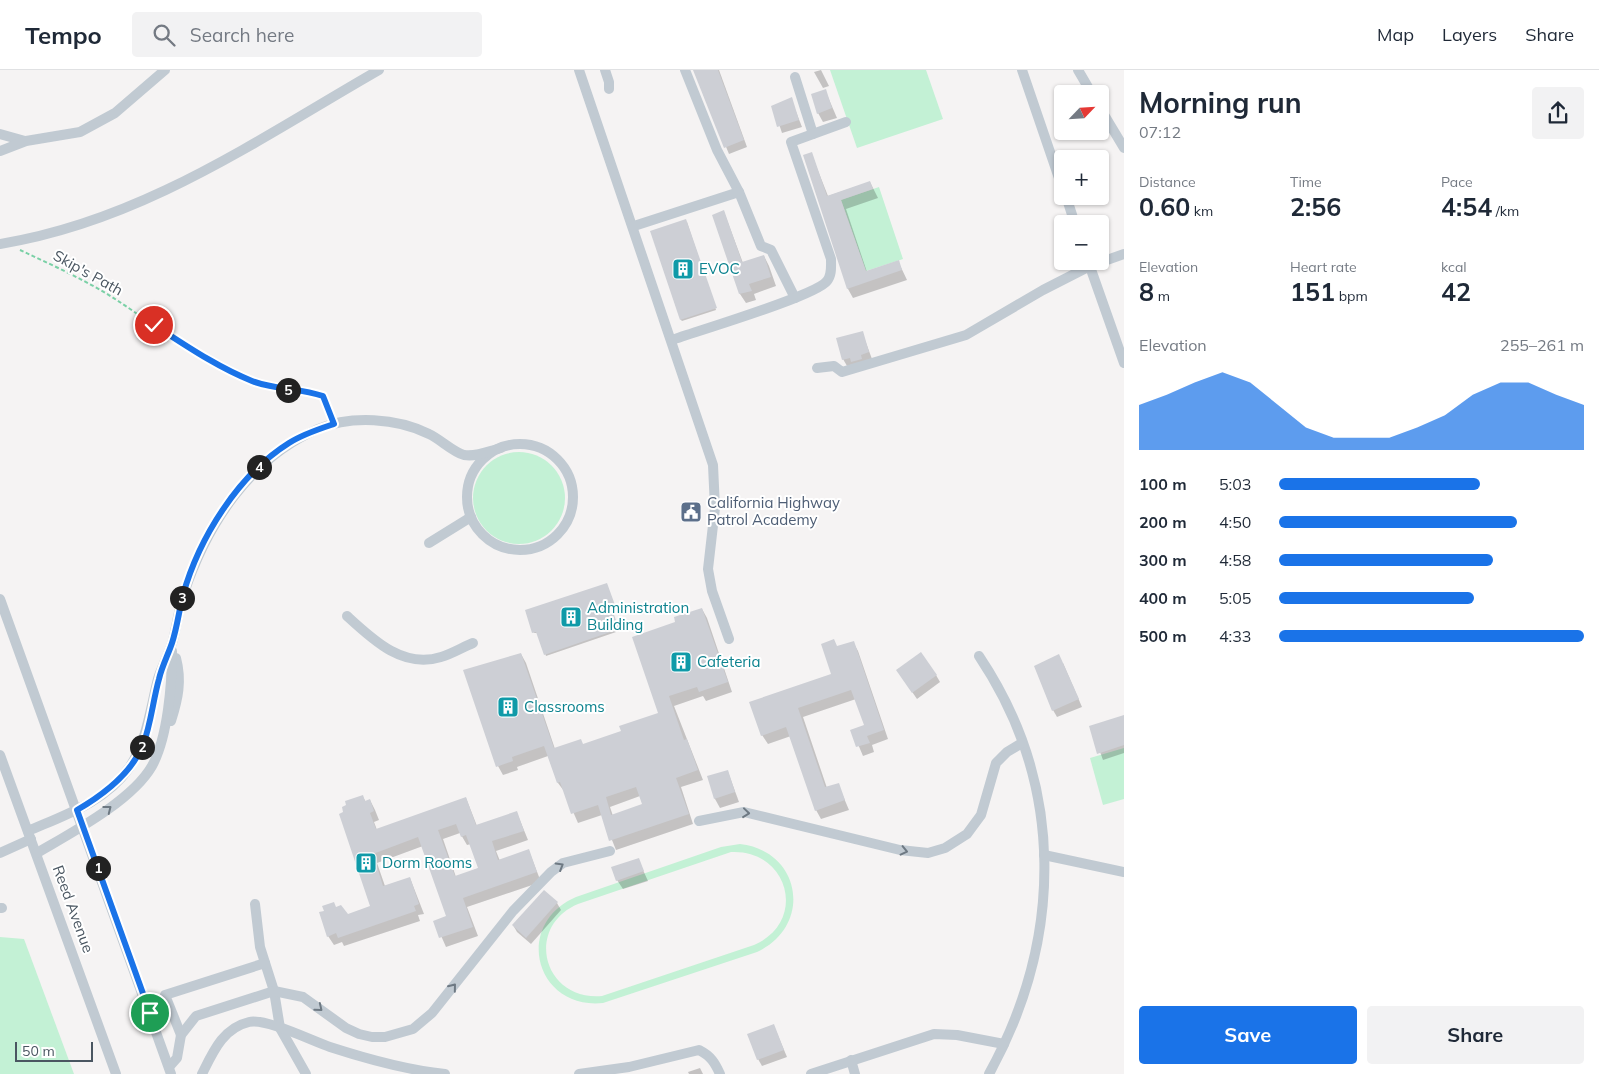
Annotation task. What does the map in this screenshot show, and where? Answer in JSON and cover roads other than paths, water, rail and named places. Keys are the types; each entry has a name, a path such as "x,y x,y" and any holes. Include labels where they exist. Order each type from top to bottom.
{"street":[{"path":"0,151 26,141 80,132 115,114 164,70"},
{"path":"2,244 83,224 132,207 193,178 379,70"},
{"path":"579,70 634,226 713,465 715,508 708,569 712,591 729,640"},
{"path":"606,70 610,82 609,89"},
{"path":"685,70 717,150 739,192 761,246 771,250 795,298"},
{"path":"1022,70 1054,164"},
{"path":"1078,70 1087,85"},
{"path":"795,77 813,134"},
{"path":"672,340 795,298 818,289 826,283 830,275 831,259 791,142 846,122"},
{"path":"1109,123 1124,148"},
{"path":"0,134 26,141"},
{"path":"634,226 739,192"},
{"path":"1109,258 1124,254"},
{"path":"817,368 834,366 842,372 966,335 1078,270"},
{"path":"1091,270 1124,363"},
{"path":"0,853 97,799 128,769 143,745 159,677 172,642 183,594 198,555 214,525 242,485 264,463 289,443 334,424 379,421 402,425 428,433 463,454 478,455 501,448 527,445 543,450 558,460 568,474 573,492 568,520 550,541 523,550 496,544 481,533 471,517 467,502 469,470 463,454"},
{"path":"468,487 472,474 480,463 489,454 501,448"},
{"path":"429,543 471,517"},
{"path":"0,599 170,1071"},
{"path":"347,616 381,645 408,659 418,660 442,657 473,642"},
{"path":"36,853 82,826 128,794 152,766 165,728 172,681 172,642"},
{"path":"979,656 1004,696 1022,743 1040,802 1044,855 1043,901 1034,960 1022,1006 989,1074"},
{"path":"699,821 744,812 900,850 928,853 945,848 967,834 981,815 996,763 1007,752 1022,743"},
{"name":"Reed Avenue","path":"0,755 116,1074"},
{"path":"170,1071 177,1058 181,1034 196,1016 274,991 302,997 346,1028 359,1034 385,1037 413,1030 432,1013 512,911 551,872 563,863 610,851"},
{"path":"1044,855 1124,872"},
{"path":"255,904 260,947 274,991 280,1028 306,1074"},
{"path":"181,1034 165,995 265,962"},
{"path":"202,1074 227,1033 238,1026 252,1022 280,1028 394,1070 445,1074"},
{"path":"811,1074 934,1034 957,1034 1004,1044"},
{"path":"579,1074 629,1067 699,1050 707,1054 715,1062 720,1074"},
{"path":"851,1060 855,1074"}],"place":[{"name":"EVOC","path":"683,269"},
{"name":"California Highway Patrol Academy","path":"691,512"},
{"name":"Administration Building","path":"571,617"},
{"name":"Cafeteria","path":"681,662"},
{"name":"Classrooms","path":"508,707"},
{"name":"Dorm Rooms","path":"366,863"}]}
